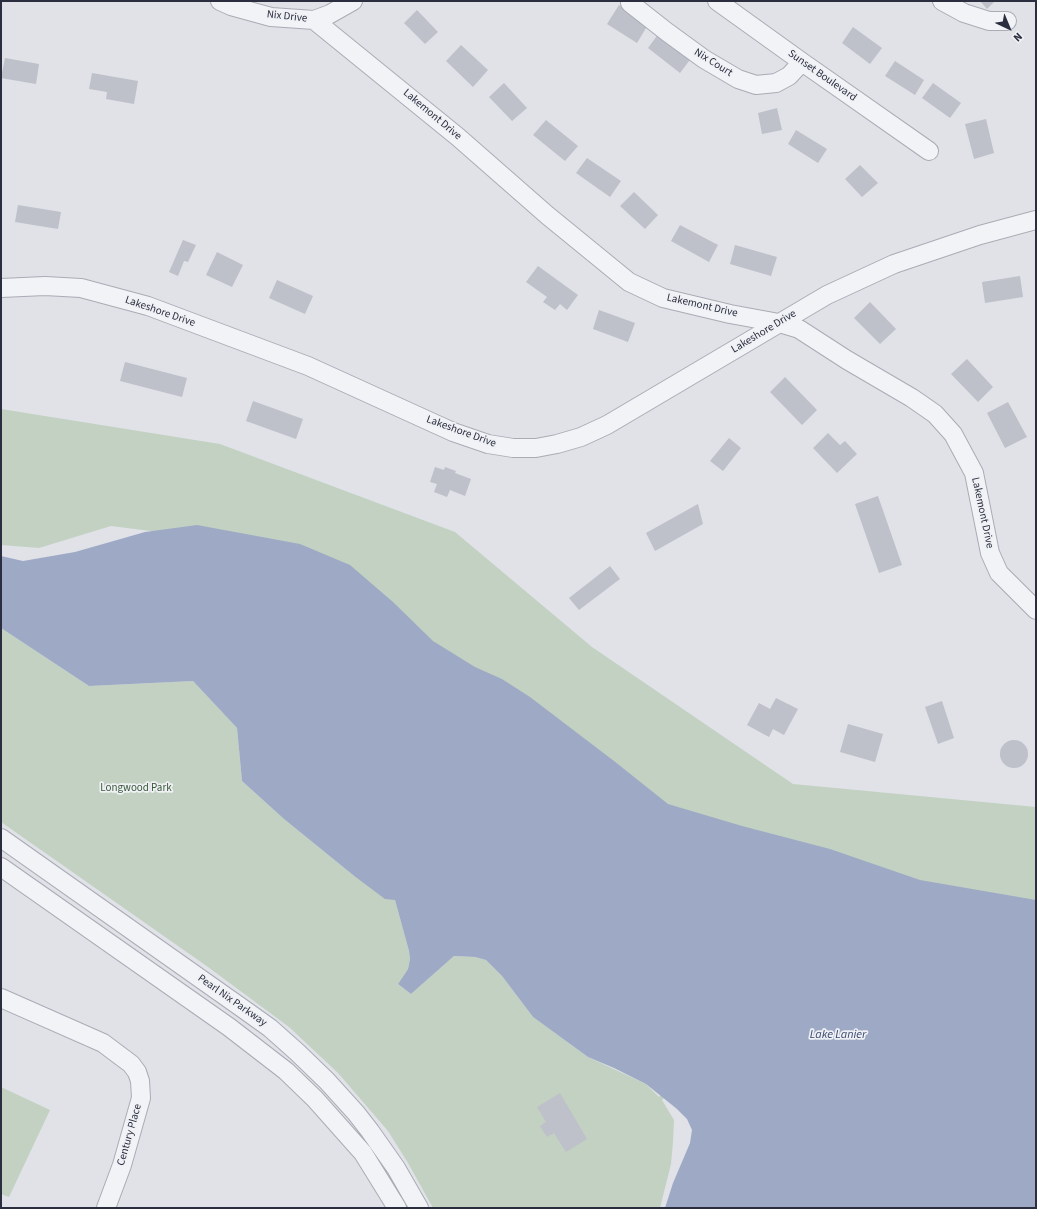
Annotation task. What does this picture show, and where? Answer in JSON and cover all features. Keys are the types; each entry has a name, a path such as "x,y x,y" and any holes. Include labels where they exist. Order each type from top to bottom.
{"street":[{"name":"Nix Drive","path":"220,1 231,6 271,17 314,20 330,14 352,1"},
{"name":"Sunset Boulevard","path":"717,1 929,150"},
{"path":"942,1 964,14 989,21 1006,21"},
{"name":"Nix Court","path":"630,3 704,59 738,79 756,85 776,83 788,76 802,62"},
{"name":"Lakemont Drive","path":"314,20 458,137 547,215 629,282 663,298 779,323 798,329 846,360 912,398 935,414 953,434 974,474 990,553 1000,573 1036,610"},
{"name":"Lakeshore Drive","path":"1,288 45,286 81,288 148,306 308,366 453,432 488,444 513,448 536,448 581,437 607,425 827,295 894,264 980,235 1036,220"},
{"name":"Pearl Nix Parkway","path":"1,838 242,1008 281,1038 327,1081 356,1113 396,1168 419,1208"},
{"name":"Pearl Nix Parkway","path":"1,867 229,1027 286,1071 315,1099 362,1153 397,1208"},
{"name":"Century Place","path":"1,998 103,1042 131,1064 137,1072 141,1085 141,1098 122,1165 106,1208"}],"green space":[{"path":"1,409 220,444 455,532 592,647 793,784 1036,807 1036,921 749,851 605,779 253,544 111,526 39,548 1,545"},
{"name":"Longwood Park","path":"1,628 89,686 193,681 237,728 242,781 284,819 353,875 395,900 410,959 408,969 398,984 411,994 454,956 475,957 486,960 502,976 533,1017 588,1057 646,1084 659,1097 684,1068 688,1071 662,1100 674,1120 671,1164 660,1208 433,1208 388,1131 338,1073 289,1027 208,967 1,822"},
{"path":"1,1087 50,1110 9,1197 1,1194"}],"water":[{"name":"Lake Lanier","path":"197,525 300,544 350,565 393,602 433,641 475,667 502,679 530,697 668,804 742,826 830,849 920,880 1036,900 1036,1208 665,1208 673,1183 690,1143 692,1130 687,1119 646,1084 588,1057 533,1017 502,976 486,960 475,957 454,956 411,994 398,984 408,969 410,959 395,900 385,899 353,875 284,819 242,781 237,728 193,681 89,686 1,628 1,556 23,561 75,552 145,532"}],"building":[{"path":"980,1 995,1 987,9"},
{"path":"619,5 649,23 637,43 607,24"},
{"path":"417,10 438,32 425,44 404,23"},
{"path":"853,27 882,48 870,64 842,43"},
{"path":"659,33 692,57 680,73 648,48"},
{"path":"461,45 488,70 473,87 446,61"},
{"path":"5,58 39,64 36,84 1,78"},
{"path":"895,61 924,80 915,95 885,76"},
{"path":"92,73 138,81 134,104 106,99 107,92 89,89"},
{"path":"504,83 527,108 512,121 489,97"},
{"path":"933,83 961,103 950,118 922,98"},
{"path":"777,108 782,130 762,134 758,113"},
{"path":"986,119 994,153 974,159 965,124"},
{"path":"546,120 578,146 565,161 533,135"},
{"path":"796,130 827,149 818,163 788,144"},
{"path":"587,158 621,181 610,197 576,173"},
{"path":"860,165 878,183 862,197 845,179"},
{"path":"634,192 658,215 645,229 620,206"},
{"path":"18,205 61,212 58,229 15,222"},
{"path":"680,225 718,245 709,262 671,241"},
{"path":"183,240 196,245 188,262 184,261 178,276 169,272"},
{"path":"735,245 777,257 771,276 730,264"},
{"path":"217,252 243,265 232,287 206,275"},
{"path":"538,266 578,295 567,310 560,304 555,310 543,302 547,297 526,282"},
{"path":"1020,276 1023,297 985,303 982,282"},
{"path":"277,280 313,296 305,314 269,298"},
{"path":"870,302 896,329 880,344 854,318"},
{"path":"599,310 635,323 628,342 593,329"},
{"path":"967,359 993,387 978,402 951,374"},
{"path":"125,362 187,378 182,397 120,381"},
{"path":"785,377 817,410 802,425 770,392"},
{"path":"253,401 303,419 296,439 246,421"},
{"path":"1008,402 1027,437 1005,448 987,413"},
{"path":"828,433 840,445 845,441 857,454 837,473 813,448"},
{"path":"729,438 741,448 723,471 710,461"},
{"path":"435,467 444,470 445,467 456,471 455,473 471,479 465,496 450,490 447,497 434,492 437,484 430,482"},
{"path":"878,496 902,565 879,573 855,504"},
{"path":"698,504 703,524 655,551 646,533"},
{"path":"610,566 620,579 579,610 569,598"},
{"path":"776,698 798,709 784,735 773,729 769,737 747,725 759,703 770,709"},
{"path":"942,701 954,738 938,744 925,707"},
{"path":"848,724 883,734 875,762 840,752"},
{"path":"1014,740 1024,744 1028,754 1024,764 1014,768 1004,764 1000,754 1004,744"},
{"path":"560,1093 587,1139 566,1152 554,1133 547,1137 540,1126 546,1122 537,1107"}]}
